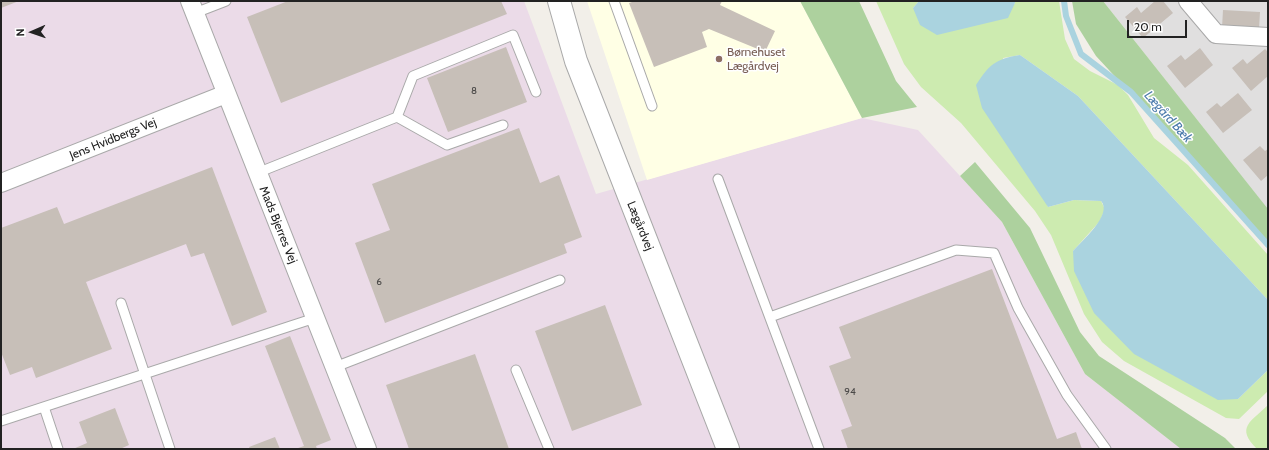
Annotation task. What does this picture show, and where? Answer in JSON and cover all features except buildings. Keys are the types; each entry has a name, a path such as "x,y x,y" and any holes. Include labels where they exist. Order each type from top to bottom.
{"street":[{"name":"Lægårdvej","path":"559,1 576,61 728,449"},
{"path":"1188,1 1216,34 1268,37"},
{"name":"Mads Bjerres Vej","path":"193,7 257,173 367,449"},
{"name":"Jens Hvidbergs Vej","path":"1,183 226,94"}],"lane":[{"path":"193,7 226,1"},
{"path":"614,1 652,106"},
{"path":"257,173 397,117 413,76 513,35 536,92"},
{"path":"397,117 447,145 503,125"},
{"path":"718,179 819,449"},
{"path":"770,318 956,250 994,253 1018,308 1067,395 1106,449"},
{"path":"335,367 560,280"},
{"path":"121,303 170,449"},
{"path":"1,421 315,318"},
{"path":"516,370 549,449"},
{"path":"44,407 58,449"}],"shaded area":[{"path":"1,1 524,1 596,194 862,118 918,130 1002,222 1085,374 1181,449 1,449"},
{"name":"Børnehuset Lægårdvej","path":"587,1 800,1 862,118 647,180"},
{"path":"1103,1 1268,1 1268,209 1267,208"}],"green space":[{"path":"800,1 859,1 896,81 917,107 862,118"},
{"path":"876,1 919,1 913,8 1015,4 1015,1 1059,1 1065,39 1074,59 1090,71 1118,85 1128,95 1154,138 1188,165 1268,255 1268,300 1078,96 1020,55 1003,58 1048,207 1074,200 1101,201 1105,209 1100,221 1073,251 1238,399 1268,370 1268,391 1239,419 1226,418 1124,361 1102,342 1084,314 1051,235 1035,211 961,123 921,87 904,64"},
{"path":"1072,1 1103,1 1268,209 1268,242 1096,56 1076,24"},
{"path":"975,162 1030,228 1080,332 1099,356 1225,438 1236,449 1181,449 1085,374 1002,222 960,176"},
{"path":"1268,405 1268,449 1257,449 1250,441 1246,430 1251,421"}],"water":[{"path":"919,1 1015,1 1015,3 1008,18 937,35 920,25 913,8"},
{"path":"1020,55 1078,96 1268,300 1268,370 1238,399 1218,400 1134,354 1094,313 1074,271 1073,251 1100,220 1104,206 1101,201 1074,200 1048,207 982,108 976,85 985,72 999,61"}],"waterway":[{"name":"Lægård Bæk","path":"1064,1 1066,16 1081,54 1131,92 1268,245"}],"place":[{"name":"Børnehuset Lægårdvej","path":"719,59"}]}
